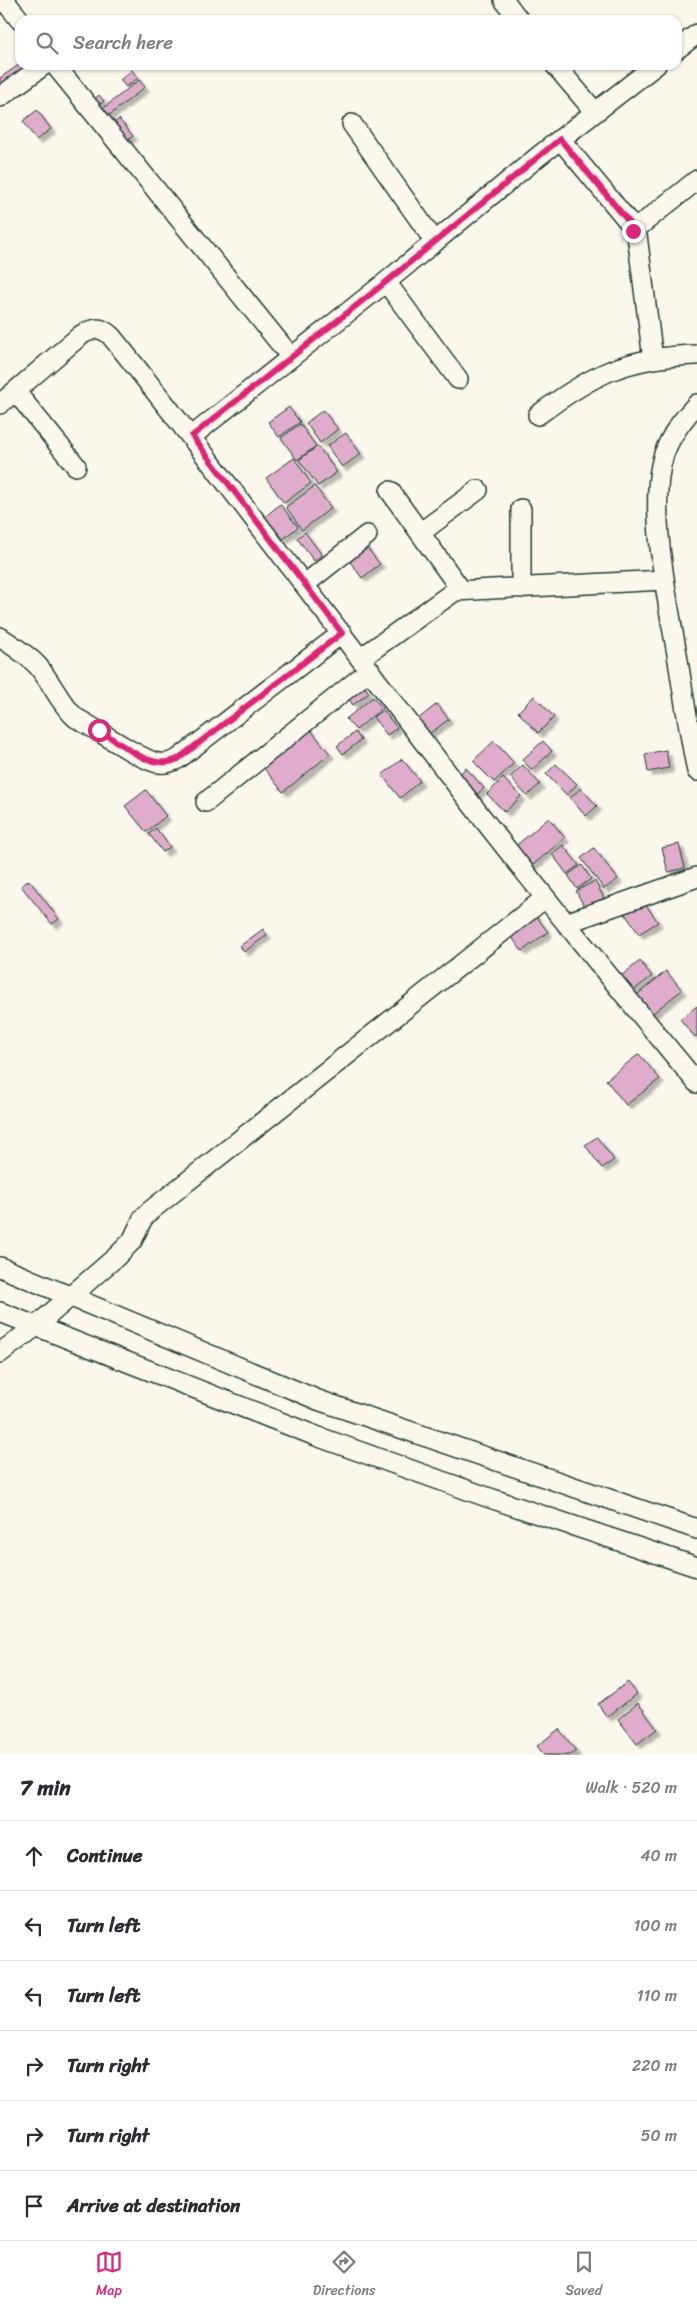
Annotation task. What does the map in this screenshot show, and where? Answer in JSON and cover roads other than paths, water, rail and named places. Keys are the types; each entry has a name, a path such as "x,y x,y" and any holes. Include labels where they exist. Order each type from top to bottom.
{"street":[{"path":"4,0 16,15"},
{"path":"504,0 515,15"},
{"path":"682,45 697,34"},
{"path":"0,97 37,70"},
{"path":"59,70 291,357"},
{"path":"559,70 595,112"},
{"path":"192,436 386,282 560,139 650,70"},
{"path":"352,124 435,242"},
{"path":"560,139 633,227 633,231 637,235 640,246 653,359"},
{"path":"633,231 697,180"},
{"path":"386,282 458,379"},
{"path":"0,404 81,335 94,328 103,328 112,336 192,436 545,898 697,1083"},
{"path":"538,416 573,389 622,365 653,359 697,355"},
{"path":"16,392 76,466"},
{"path":"697,404 681,421 663,456 658,490 659,528 664,580 697,771"},
{"path":"420,533 478,490"},
{"path":"390,491 461,590"},
{"path":"521,509 521,588"},
{"path":"305,584 367,536"},
{"path":"206,802 440,601 455,591 664,580"},
{"path":"0,637 37,665 76,718 144,758 157,763 169,763 178,759 342,633"},
{"path":"566,923 697,877"},
{"path":"0,1353 35,1327 68,1296 116,1257 132,1241 144,1218 150,1211 545,898"},
{"path":"0,1267 318,1400 697,1530"},
{"path":"0,1312 316,1436 487,1498 697,1567"}]}
